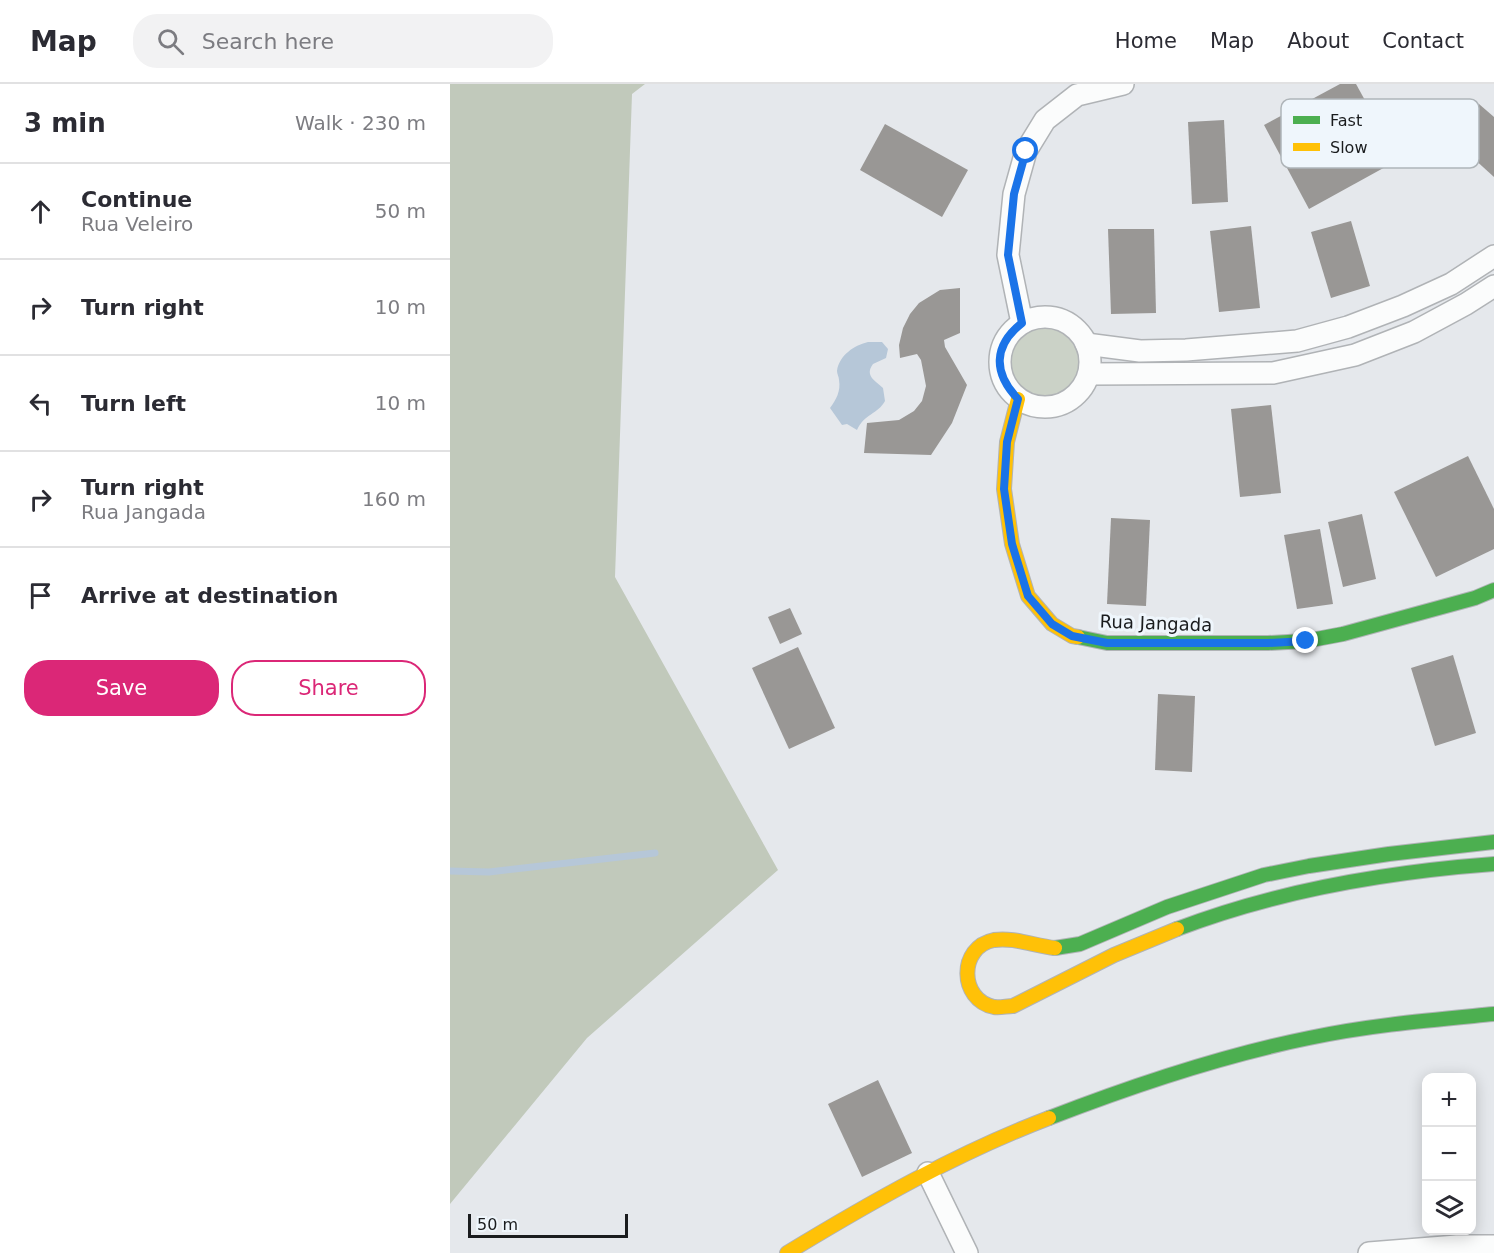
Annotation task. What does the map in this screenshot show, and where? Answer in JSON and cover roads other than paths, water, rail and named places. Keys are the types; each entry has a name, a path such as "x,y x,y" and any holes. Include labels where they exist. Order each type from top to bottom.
{"street":[{"path":"1022,323 1008,255 1014,194 1026,151 1045,120 1077,95 1123,84"},
{"path":"1086,344 1140,351 1186,350 1297,341 1348,327 1403,306 1451,284 1494,256"},
{"path":"1089,374 1274,373 1355,355 1414,332 1494,286"},
{"path":"1036,317 1051,317 1065,322 1078,331 1086,344 1090,359 1089,374 1078,393 1060,406 1046,408 1031,406 1018,399 1008,389 1001,375 999,361 1002,346 1010,333 1022,323 1036,317"},
{"name":"Rua Jangada","path":"1018,399 1007,442 1004,489 1012,544 1028,596 1052,624 1072,636 1107,643 1306,641 1376,625 1475,598 1494,590"},
{"path":"1494,842 1438,846 1291,869 1237,883 1158,910 1069,947 1050,948 1000,938 979,945 970,955 967,972 969,986 977,999 994,1007 1013,1006 1147,941 1205,919 1310,889 1356,880 1447,867 1494,864"},
{"path":"787,1253 879,1198 1005,1136 1070,1110 1190,1069 1262,1050 1376,1027 1439,1018 1494,1014"},
{"path":"928,1173 967,1253"},
{"path":"1369,1253 1446,1246 1494,1246"}],"water":[{"path":"868,342 882,342 888,349 886,358 873,364 870,372 872,378 883,388 885,401 879,409 863,421 857,430 847,424 842,425 830,408 839,392 838,365 853,348"}],"waterway":[{"path":"450,871 489,872 655,853"}]}
